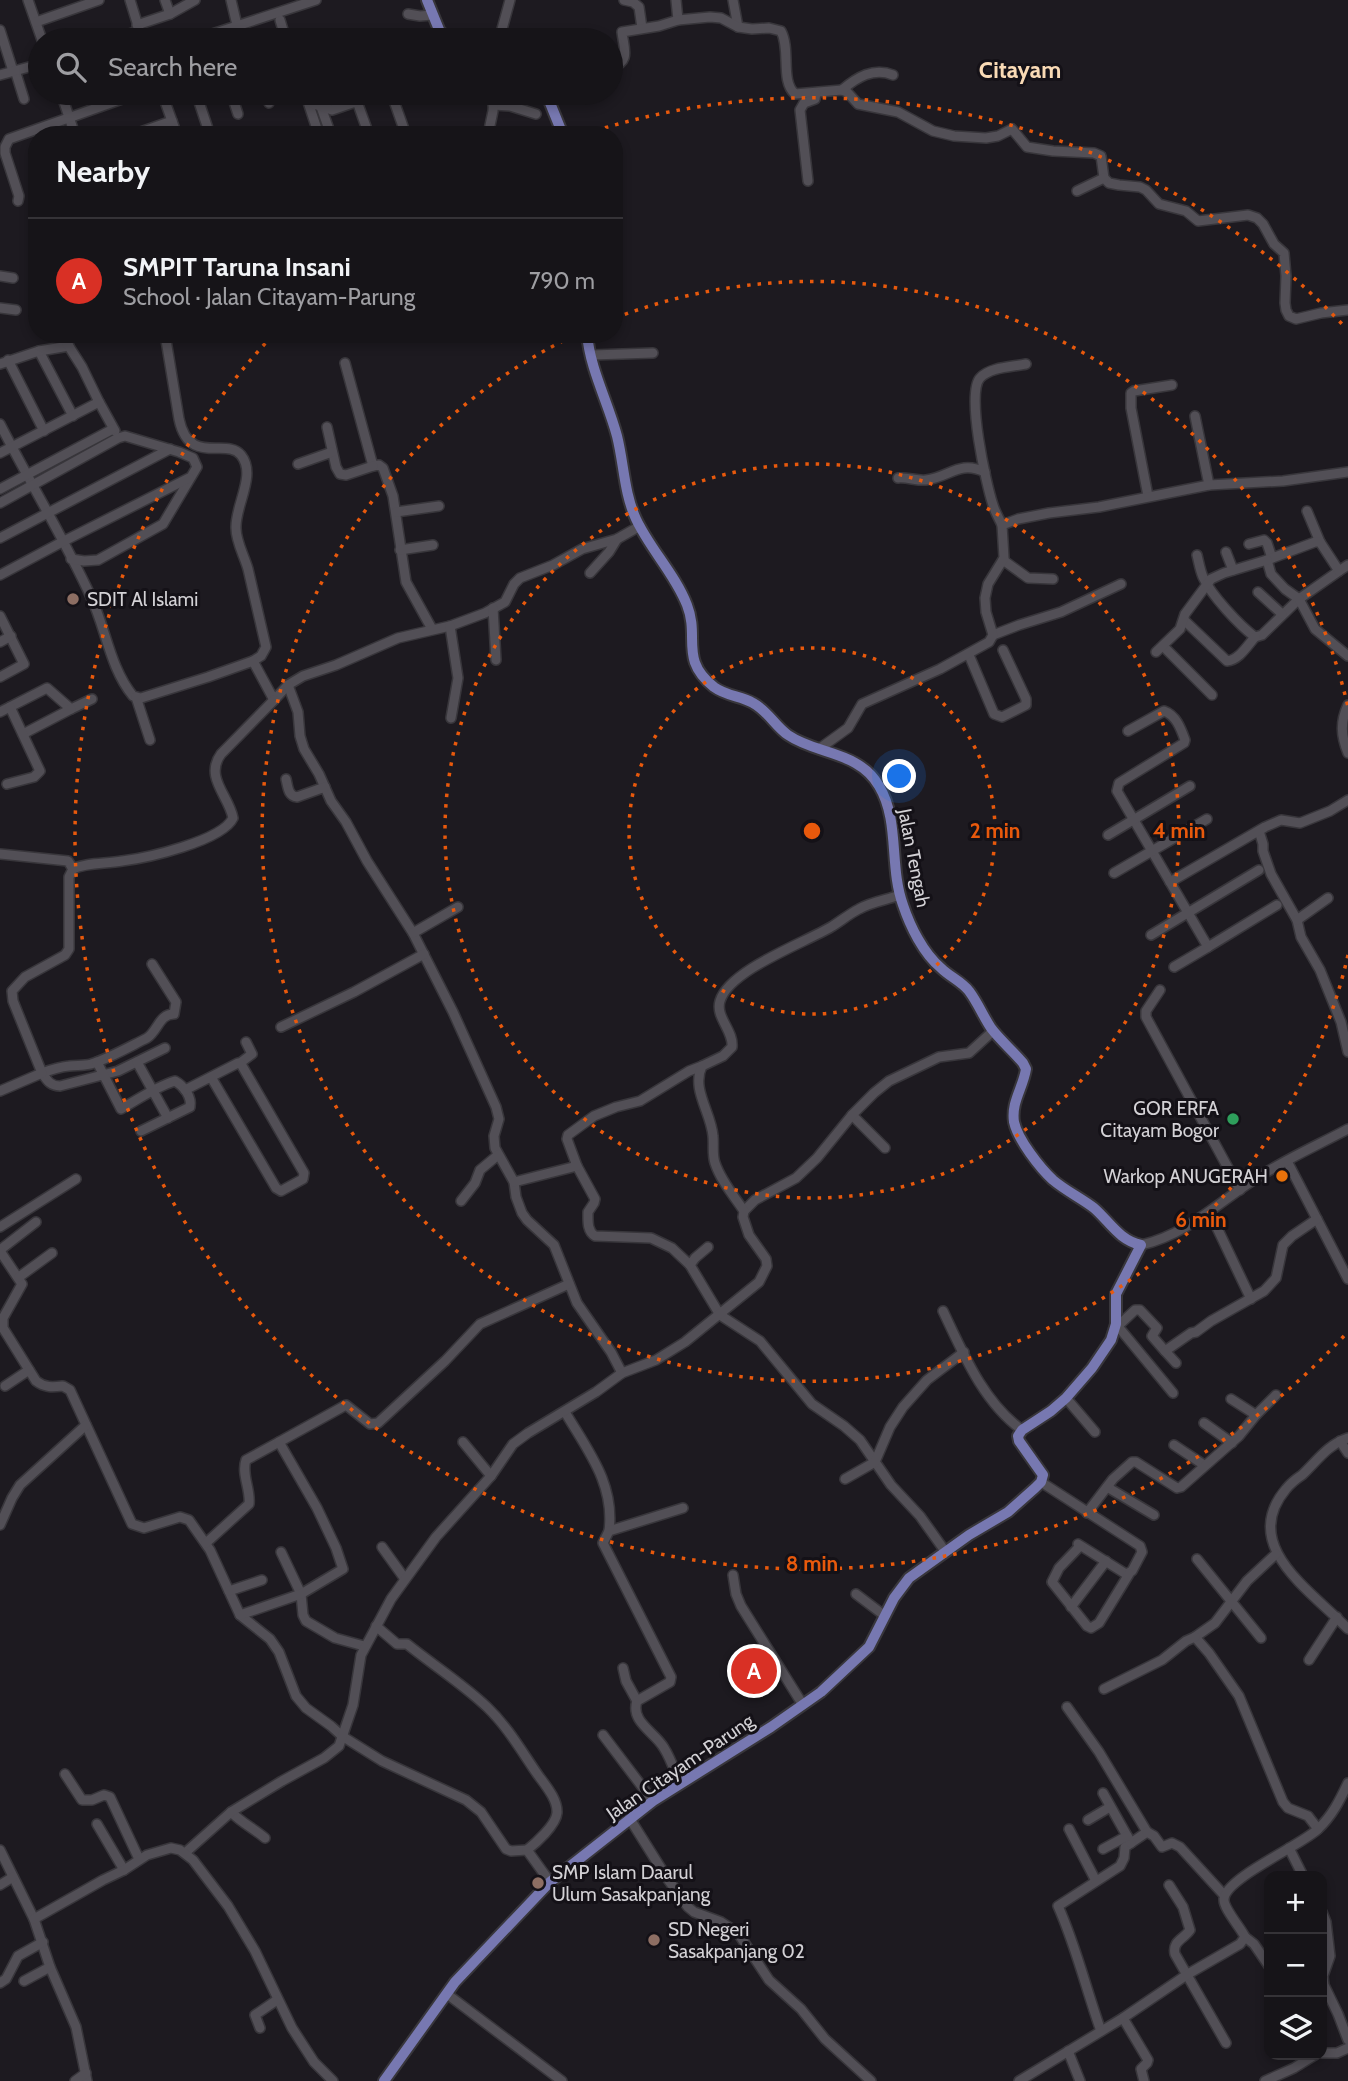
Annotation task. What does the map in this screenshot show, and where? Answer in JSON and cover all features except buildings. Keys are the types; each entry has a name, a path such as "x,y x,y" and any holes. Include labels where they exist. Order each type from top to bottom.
{"main road":[{"path":"427,0 438,28"},
{"path":"551,105 560,126"},
{"name":"Jalan Tengah","path":"589,343 617,436 631,507 687,603 693,660 702,676 719,691 749,700 761,708 787,734 858,764 879,786 890,818 900,895 908,919 934,962 960,981 971,993 993,1031 1026,1069 1013,1109 1015,1126 1025,1145 1054,1181 1096,1210 1118,1234 1141,1245"},
{"path":"1041,1482 1042,1472 1018,1436 1022,1430 1066,1398 1092,1368 1111,1340 1117,1325 1116,1294 1141,1245"},
{"name":"Jalan Citayam-Parung","path":"385,2081 455,1982 550,1882 653,1801 803,1705 835,1680 863,1654 904,1583 945,1551 1008,1512 1041,1482"}],"street":[{"path":"28,0 38,28"},
{"path":"64,0 68,11"},
{"path":"36,22 98,0"},
{"path":"130,0 139,28"},
{"path":"165,0 170,14"},
{"path":"147,28 195,0"},
{"path":"231,0 237,25"},
{"path":"228,28 316,0"},
{"path":"502,28 510,0"},
{"path":"624,0 634,2 639,7 642,28"},
{"path":"676,0 678,20"},
{"path":"733,0 738,27"},
{"path":"270,15 279,20 284,16 284,10"},
{"path":"408,14 432,15"},
{"path":"623,32 678,20 716,17 738,27 781,31 787,51 788,81 794,94 842,90 861,76 884,71 893,75"},
{"path":"279,20 282,28"},
{"path":"0,30 24,99"},
{"path":"0,75 28,67"},
{"path":"842,90 858,104 898,112 933,131 954,136 986,138 1012,129 1027,147 1094,153 1101,156 1104,178 1109,183 1140,187 1158,204 1186,211 1198,221 1248,215 1257,218 1273,244 1284,253 1285,303 1289,316 1296,319 1348,310"},
{"path":"808,181 800,110 804,103 815,99 816,93"},
{"path":"65,105 72,126"},
{"path":"49,126 104,105"},
{"path":"166,105 174,126"},
{"path":"200,105 207,126"},
{"path":"236,105 239,114"},
{"path":"309,105 316,126"},
{"path":"317,105 331,110 340,105"},
{"path":"320,105 328,126"},
{"path":"358,105 366,126"},
{"path":"395,105 403,126"},
{"path":"490,126 493,105 510,106 536,114"},
{"path":"160,126 172,121"},
{"path":"18,201 19,196 5,147 9,139 28,134"},
{"path":"1077,191 1104,178"},
{"path":"0,276 13,278"},
{"path":"0,308 16,310"},
{"path":"67,343 116,433"},
{"path":"0,424 93,602 118,672 133,696 141,698 253,661 261,656 266,647 236,530 236,512 247,479 245,466 239,453 228,449 199,447 187,439 178,419 166,343"},
{"path":"44,431 4,362 39,351 69,346"},
{"path":"39,351 73,416"},
{"path":"592,355 653,353"},
{"path":"345,363 373,467"},
{"path":"993,635 986,612 986,592 1003,560 1004,539 1002,524 992,503 985,472 974,398 976,384 989,371 1026,364"},
{"path":"1148,496 1130,393 1172,385"},
{"path":"0,453 99,402"},
{"path":"1195,416 1209,485"},
{"path":"327,427 340,474 346,475 379,466 383,468 389,480 396,512 403,572 409,591 432,629"},
{"path":"0,503 116,433"},
{"path":"0,489 26,474 116,433 170,449 189,456 196,462 197,467 163,524 98,560 71,559"},
{"path":"0,538 170,449"},
{"path":"298,464 332,452"},
{"path":"898,478 928,479 961,467 978,468 985,472"},
{"path":"1002,524 1049,513 1105,506 1209,485 1283,481 1348,472"},
{"path":"0,575 190,477"},
{"path":"396,512 439,506"},
{"path":"1185,620 1227,661 1233,660 1298,599 1344,568 1320,542 1307,512"},
{"path":"165,1048 103,1076 55,1086 41,1073 13,1001 12,991 25,977 67,952 70,946 69,877 73,869 83,865 134,860 168,852 227,827 233,813 220,791 215,772 216,764 221,754 288,685 303,676 398,638 450,626 494,608 505,602 520,578 553,565 582,549 617,539 640,526"},
{"path":"590,573 610,552 617,539"},
{"path":"1249,544 1264,540 1267,543 1269,570 1275,579 1298,599 1315,629 1348,656"},
{"path":"1212,695 1159,649 1180,629 1189,608 1213,578 1320,542"},
{"path":"400,550 433,545"},
{"path":"1226,552 1233,570"},
{"path":"1197,555 1200,571 1207,585 1241,626 1255,637"},
{"path":"1003,560 1028,578 1053,579"},
{"path":"819,749 848,728 858,709 866,701 969,655 989,642 993,635 1061,612 1121,584"},
{"path":"1258,592 1282,614"},
{"path":"494,608 496,660"},
{"path":"0,616 24,664 0,677"},
{"path":"450,626 458,678 452,719"},
{"path":"0,642 10,636"},
{"path":"969,655 994,713 1002,717 1026,705 1026,699 1003,650"},
{"path":"253,661 274,700"},
{"path":"288,685 298,712 304,749 367,861 413,933 499,1113 494,1142 498,1155 514,1182 516,1197 523,1213 554,1245 582,1312 611,1352 622,1373"},
{"path":"0,712 47,688 71,709"},
{"path":"136,697 150,740"},
{"path":"23,734 92,699"},
{"path":"1348,705 1342,731 1348,753"},
{"path":"7,784 34,777 40,771 10,707"},
{"path":"1128,731 1164,710 1172,716 1185,740 1179,747 1118,784 1117,791 1208,947"},
{"path":"286,779 292,797 325,787"},
{"path":"1108,835 1190,786"},
{"path":"1170,882 1281,820 1300,824 1348,800"},
{"path":"1114,873 1207,819"},
{"path":"1259,831 1271,874 1297,920 1301,937 1320,970 1341,1022 1348,1052"},
{"path":"0,854 68,861 73,869"},
{"path":"1151,934 1259,870"},
{"path":"900,895 860,908 739,977 719,1003 725,1025 733,1040 732,1047 723,1056 689,1071 640,1101 594,1116 568,1135 567,1139 594,1199 587,1212 591,1234 651,1238 672,1248 690,1265 720,1315 760,1341 812,1404 851,1432 945,1551"},
{"path":"1297,920 1328,898"},
{"path":"1174,967 1277,905"},
{"path":"413,933 458,907"},
{"path":"281,1027 424,954"},
{"path":"0,1091 41,1073 97,1062 148,1037 163,1017 174,1014 176,1004 152,964"},
{"path":"1160,990 1146,1010 1146,1017 1240,1189"},
{"path":"186,1853 231,1812 324,1758 339,1746 353,1705 364,1646 405,1579 445,1526 491,1476 513,1444 622,1373 664,1356 695,1335 759,1282 765,1274 766,1259 745,1225 744,1211 755,1200 796,1178 817,1158 852,1115 889,1081 939,1057 969,1053 993,1031"},
{"path":"185,1090 240,1063 252,1054 246,1042"},
{"path":"97,1062 121,1109 152,1090 175,1081 185,1090 190,1107 141,1131"},
{"path":"137,1062 168,1118"},
{"path":"211,1077 276,1188 281,1191 303,1179 304,1173 240,1063"},
{"path":"702,1066 698,1083 713,1134 714,1162 744,1211"},
{"path":"852,1115 886,1148"},
{"path":"1141,1245 1175,1233 1210,1213 1240,1189 1348,1129"},
{"path":"461,1201 480,1170 498,1155"},
{"path":"1287,1161 1348,1279"},
{"path":"514,1182 577,1166"},
{"path":"0,1227 76,1180"},
{"path":"1210,1213 1251,1298"},
{"path":"1165,1351 1264,1291 1276,1279 1283,1245 1317,1219"},
{"path":"36,1222 0,1250 22,1284 3,1311 3,1328 36,1381 42,1386 67,1387 132,1524 150,1527 183,1517 190,1520 206,1543 240,1615 275,1646 301,1702 342,1737 393,1766 466,1800 481,1812 506,1849 527,1850 549,1828 557,1812 552,1797 540,1778 501,1722 486,1706 407,1644 397,1644 376,1626"},
{"path":"690,1265 708,1247"},
{"path":"19,1277 51,1253"},
{"path":"206,1543 249,1504 244,1468 246,1460 346,1405 370,1424 378,1423 445,1361 480,1324 569,1284"},
{"path":"1173,1393 1117,1325 1135,1310 1140,1310 1156,1324 1157,1328 1152,1336 1176,1363"},
{"path":"943,1311 993,1403 1022,1430"},
{"path":"845,1479 875,1462 890,1427 903,1407 926,1380 964,1352"},
{"path":"5,1386 29,1370"},
{"path":"1087,1513 1122,1470 1132,1462 1177,1488 1232,1443 1276,1395"},
{"path":"1066,1398 1094,1432"},
{"path":"1231,1399 1256,1415"},
{"path":"565,1412 606,1485 610,1517 603,1543 671,1677 670,1682 637,1701 635,1707 637,1716 664,1748 680,1784"},
{"path":"1204,1423 1232,1443"},
{"path":"0,1525 20,1485 86,1425"},
{"path":"1348,1453 1344,1440 1320,1455 1286,1489 1277,1502 1269,1527 1276,1554 1297,1581 1348,1629"},
{"path":"240,1615 301,1594 342,1570 342,1564 308,1492 279,1442"},
{"path":"463,1442 491,1476"},
{"path":"1174,1445 1204,1465"},
{"path":"1041,1482 1142,1548 1141,1556 1121,1590 1095,1626 1087,1626 1053,1585 1052,1578 1079,1545 1126,1574 1129,1573"},
{"path":"1107,1487 1154,1516"},
{"path":"608,1531 683,1508"},
{"path":"382,1547 405,1579"},
{"path":"281,1552 301,1594 306,1621 335,1638 364,1646"},
{"path":"1104,1689 1161,1660 1215,1623 1247,1581 1276,1554"},
{"path":"1197,1559 1261,1639"},
{"path":"1070,1607 1106,1561"},
{"path":"733,1575 741,1606 803,1705"},
{"path":"229,1591 262,1580"},
{"path":"856,1594 885,1616"},
{"path":"1309,1660 1337,1618"},
{"path":"1195,1637 1239,1696 1283,1802 1288,1808 1308,1816 1318,1829"},
{"path":"623,1668 626,1681 637,1701"},
{"path":"1067,1707 1099,1752 1147,1832 1154,1836 1162,1847 1172,1843 1180,1847 1224,1895 1225,1905 1245,1937 1264,1958"},
{"path":"603,1735 653,1801"},
{"path":"65,1774 82,1800 92,1800 104,1795 110,1797 139,1859"},
{"path":"1224,1895 1246,1874 1318,1829 1341,1800 1348,1783"},
{"path":"1103,1793 1129,1839"},
{"path":"1088,1820 1110,1807"},
{"path":"231,1812 265,1838"},
{"path":"631,1819 688,1907 738,1933 769,1980 871,2081"},
{"path":"97,1824 124,1870"},
{"path":"1069,1829 1096,1881"},
{"path":"1104,1849 1147,1832"},
{"path":"1101,2031 1072,1938 1058,1906 1119,1866 1129,1839"},
{"path":"34,1919 157,1851 172,1848 186,1853 244,1930 292,2028 314,2062 333,2081"},
{"path":"1289,1848 1300,1871"},
{"path":"0,1850 34,1919 50,1967 76,2027 87,2077 75,2081"},
{"path":"527,1850 550,1882"},
{"path":"0,1885 13,1877"},
{"path":"1169,1885 1183,1907 1190,1930 1177,1942 1174,1950 1226,2043"},
{"path":"1327,1930 1330,1955 1323,1976 1324,1985 1338,2014 1347,2048 1337,2053 1327,2053"},
{"path":"1019,2081 1240,1944 1245,1937"},
{"path":"0,1983 6,1979 18,1956 43,1942"},
{"path":"24,1981 50,1967"},
{"path":"447,1994 562,2081"},
{"path":"260,2028 255,2018 257,2012 277,2000"},
{"path":"1123,2018 1148,2060 1141,2069 1144,2081"},
{"path":"1069,2051 1080,2081"},
{"path":"1265,2081 1307,2060"}],"place":[{"name":"SDIT Al Islami","path":"73,599"},
{"name":"GOR ERFA Citayam Bogor","path":"1233,1119"},
{"name":"Warkop ANUGERAH","path":"1282,1176"},
{"name":"SMPIT Taruna Insani","path":"754,1671"},
{"name":"SMP Islam Daarul Ulum Sasakpanjang","path":"538,1883"},
{"name":"SD Negeri Sasakpanjang 02","path":"654,1940"}],"district":[{"name":"Citayam","path":"1020,70"}]}
